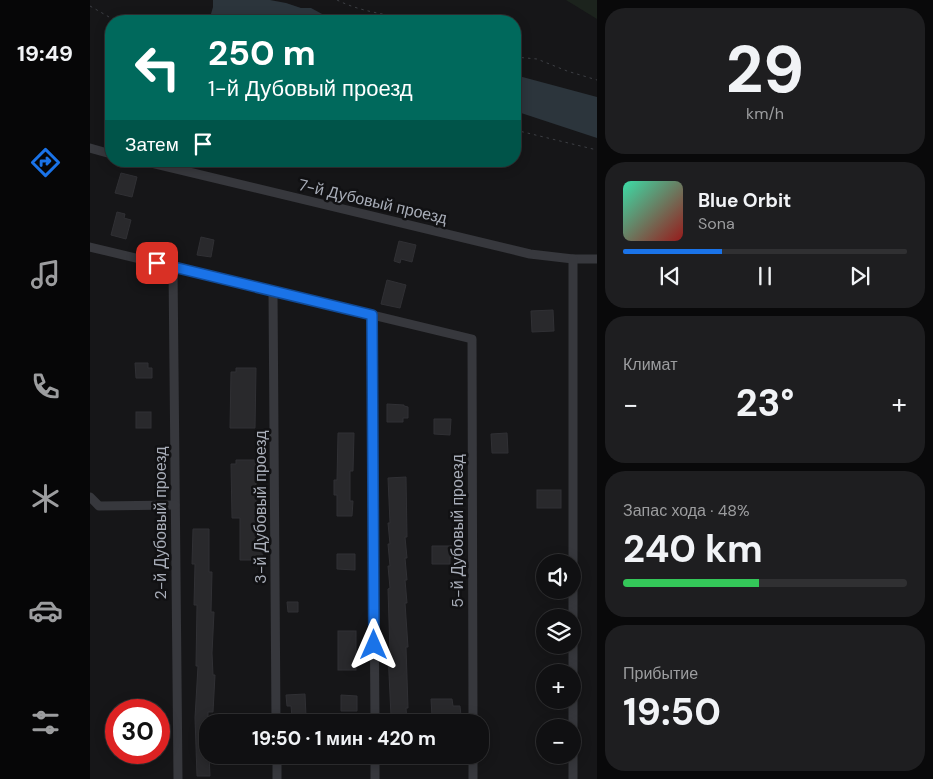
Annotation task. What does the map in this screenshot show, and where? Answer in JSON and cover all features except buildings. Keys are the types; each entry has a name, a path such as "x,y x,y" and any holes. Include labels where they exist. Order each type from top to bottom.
{"street":[{"path":"90,148 105,152"},
{"name":"7-й Дубовый проезд","path":"169,167 530,254 597,259"},
{"path":"90,247 372,315 375,714"},
{"path":"573,258 573,779"},
{"name":"2-й Дубовый проезд","path":"173,267 178,779"},
{"name":"3-й Дубовый проезд","path":"273,291 276,714"},
{"name":"5-й Дубовый проезд","path":"372,315 472,339 473,714"},
{"path":"90,497 100,506 175,505"},
{"path":"277,764 277,779"},
{"path":"375,764 375,779"},
{"path":"473,764 473,779"}],"path":[{"path":"337,0 367,12 393,15"},
{"path":"90,6 106,15"},
{"path":"521,57 537,59 567,72 597,80"},
{"path":"521,131 597,150"}],"shaded area":[{"path":"213,0 270,0 301,8 311,8 324,15 211,15"},
{"path":"566,0 597,0 597,19"},
{"path":"521,77 597,97 597,138 521,113"}],"route":[{"path":"157,263 372,315 374,645"}]}
